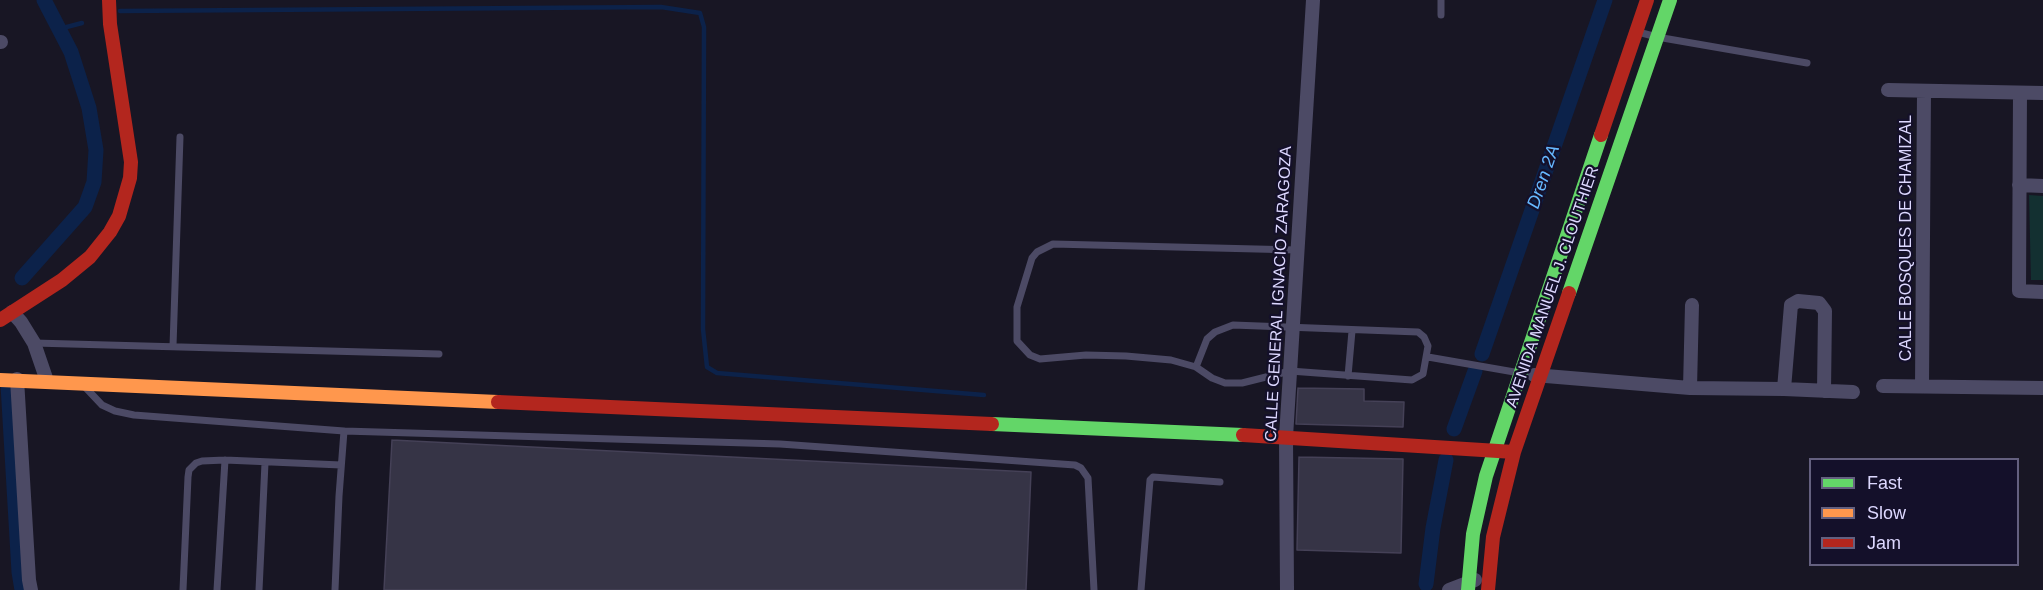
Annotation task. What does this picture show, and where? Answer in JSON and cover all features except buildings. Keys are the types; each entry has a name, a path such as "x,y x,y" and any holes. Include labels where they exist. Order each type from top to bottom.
{"main road":[{"path":"6,316 62,280 90,257 110,232 126,196 131,162 111,34 109,0"},
{"name":"AVENIDA MANUEL J. CLOUTHIER","path":"1468,586 1473,534 1486,476 1647,0"},
{"name":"AVENIDA MANUEL J. CLOUTHIER","path":"1488,583 1493,537 1514,452 1670,0"},
{"path":"0,380 1286,438 1495,449 1514,452"}],"street":[{"name":"CALLE GENERAL IGNACIO ZARAGOZA","path":"1287,590 1286,438 1313,0"},
{"path":"1888,90 2043,93"},
{"name":"CALLE BOSQUES DE CHAMIZAL","path":"1922,386 1924,91"},
{"path":"2020,93 2019,291 2043,292"},
{"path":"2019,185 2043,186"},
{"path":"1784,389 1791,305 1798,301 1819,303 1825,310 1824,391"},
{"path":"1690,388 1692,305"},
{"path":"6,316 21,322 34,343 47,381"},
{"path":"1520,373 1690,388 1852,392"},
{"path":"17,379 31,590"},
{"path":"1883,386 2043,388"},
{"path":"1449,590 1488,583"}],"lane":[{"path":"1441,0 1441,15"},
{"path":"1636,32 1807,63"},
{"path":"173,346 180,136"},
{"path":"1196,367 1208,339 1215,332 1233,325 1418,332 1427,342 1428,357 1423,374 1412,380 1290,371 1242,383 1225,383 1212,378 1196,367 1171,360 1086,355 1040,359 1030,355 1017,341 1017,307 1032,258 1037,252 1053,244 1297,250"},
{"path":"1348,376 1352,331"},
{"path":"34,343 439,354"},
{"path":"1428,357 1520,373"},
{"path":"81,383 102,405 134,416 344,431 780,444 1075,465 1081,468 1088,478 1094,590"},
{"path":"335,590 344,431"},
{"path":"183,590 189,470 196,463 225,460 341,465"},
{"path":"218,590 225,460"},
{"path":"259,590 265,463"},
{"path":"1142,590 1150,480 1153,477 1220,482"}],"green space":[{"path":"2029,195 2043,196 2043,280 2031,280"}],"waterway":[{"path":"22,278 85,207 94,182 96,150 89,108 71,52 44,0"},
{"name":"Dren 2A","path":"1482,354 1605,0"},
{"path":"120,11 661,7 700,13 704,27 703,329 707,367 717,373 984,395"},
{"path":"59,29 82,23"},
{"name":"Dren 2A","path":"1454,429 1475,371"},
{"path":"8,385 22,590"},
{"name":"Dren 2A","path":"1426,584 1433,528 1446,460"}],"traffic: fast":[{"path":"1569,293 1670,0"},
{"path":"1468,590 1473,534 1486,476 1601,135"},
{"path":"992,424 1243,435"}],"traffic: slow":[{"path":"0,380 498,402"}],"traffic: jam":[{"path":"0,320 62,280 90,257 110,232 119,216 130,178 131,162 110,24 109,0"},
{"path":"1601,135 1647,0"},
{"path":"1488,590 1493,537 1514,452 1569,293"},
{"path":"498,402 992,424"},
{"path":"1243,435 1514,452"}]}
